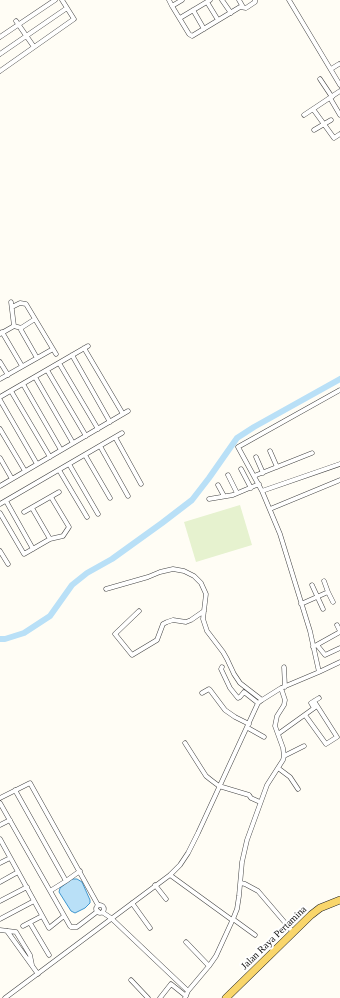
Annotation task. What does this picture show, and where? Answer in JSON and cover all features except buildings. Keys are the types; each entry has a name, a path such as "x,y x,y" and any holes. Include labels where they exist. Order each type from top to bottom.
{"main road":[{"name":"Jalan Raya Pertamina","path":"226,998 293,932 320,908 340,900"}],"street":[{"path":"0,37 17,23 55,0"},
{"path":"0,71 74,19 62,0"},
{"path":"169,0 190,36 240,7 246,8 255,2 255,0"},
{"path":"172,6 182,0"},
{"path":"222,0 230,13"},
{"path":"239,0 243,7"},
{"path":"289,0 339,83"},
{"path":"180,18 208,1 218,20"},
{"path":"0,54 67,8"},
{"path":"193,10 204,29"},
{"path":"17,23 34,47"},
{"path":"331,69 339,64"},
{"path":"320,79 340,115"},
{"path":"304,115 340,91"},
{"path":"313,109 334,138 340,134"},
{"path":"314,130 331,120"},
{"path":"11,302 14,326"},
{"path":"12,308 20,303 26,304 56,354"},
{"path":"22,366 1,333 14,326 21,328 35,320"},
{"path":"21,328 37,358"},
{"path":"37,464 0,399 88,346"},
{"path":"84,348 123,414"},
{"path":"0,379 53,349"},
{"path":"72,355 110,422"},
{"path":"0,362 8,375"},
{"path":"59,363 98,429"},
{"path":"47,370 86,436"},
{"path":"35,377 73,443"},
{"path":"23,384 61,450"},
{"path":"319,672 315,646 280,534 259,484 238,449 239,446 340,390"},
{"path":"11,391 50,457"},
{"path":"0,486 128,411"},
{"path":"0,429 25,471"},
{"path":"0,504 122,433"},
{"path":"115,437 141,484"},
{"path":"100,446 128,496"},
{"path":"270,451 277,467"},
{"path":"254,476 312,453"},
{"path":"85,455 110,498"},
{"path":"256,457 263,473"},
{"path":"0,458 12,479"},
{"path":"69,464 98,514"},
{"path":"262,491 340,464"},
{"path":"241,469 250,488"},
{"path":"59,470 87,517"},
{"path":"228,475 237,493"},
{"path":"270,509 340,480"},
{"path":"209,499 237,493 259,484"},
{"path":"218,485 224,496"},
{"path":"24,512 59,492"},
{"path":"0,513 24,554 50,539 63,536 69,527 51,497"},
{"path":"6,501 33,549"},
{"path":"32,508 50,539"},
{"path":"0,550 8,564"},
{"path":"106,589 173,569 184,571 194,576 205,590 206,594 203,619 206,631 227,659 234,674 260,701"},
{"path":"324,581 333,602"},
{"path":"312,585 323,609"},
{"path":"301,604 328,592"},
{"path":"139,611 115,634 132,655 157,640 163,624 173,620 186,622 204,611"},
{"path":"315,646 340,632 337,625"},
{"path":"315,646 325,655 340,648"},
{"path":"4,998 156,885 180,865 188,853 260,701 283,688 340,662"},
{"path":"222,667 221,669 230,688 238,698 244,692 260,701"},
{"path":"284,667 283,688 285,700 275,722 284,756"},
{"path":"202,693 209,689 225,710 264,737"},
{"path":"306,715 326,744 337,737 316,707 311,703 319,698"},
{"path":"278,734 316,707"},
{"path":"185,743 206,776 219,786 249,795 251,798 260,802"},
{"path":"160,998 171,984 186,997 188,991 216,956 237,909 246,840 266,785 278,768 284,756 304,746"},
{"path":"278,768 290,777 298,790"},
{"path":"0,798 30,783 98,905 97,908 100,912 111,918 188,991"},
{"path":"15,790 66,881"},
{"path":"0,803 70,926 75,928 100,912"},
{"path":"0,825 10,820"},
{"path":"1,842 49,928 64,916"},
{"path":"0,863 10,858"},
{"path":"0,882 18,872"},
{"path":"50,891 80,872"},
{"path":"170,874 232,920 255,935"},
{"path":"241,883 258,891 293,932"},
{"path":"156,885 166,899"},
{"path":"0,901 26,887"},
{"path":"0,919 34,901"},
{"path":"132,903 150,928"},
{"path":"23,926 42,916"},
{"path":"30,923 49,955"},
{"path":"0,930 7,931 38,974"},
{"path":"186,942 209,966"},
{"path":"131,980 148,998"}],"green space":[{"path":"240,505 252,545 196,562 184,522"}],"water":[{"path":"72,879 77,879 82,882 90,900 90,903 85,908 75,913 71,911 59,892 60,888"}],"waterway":[{"path":"0,639 5,639 24,633 50,616 72,585 87,573 112,559 192,500 237,438 340,379"}]}
